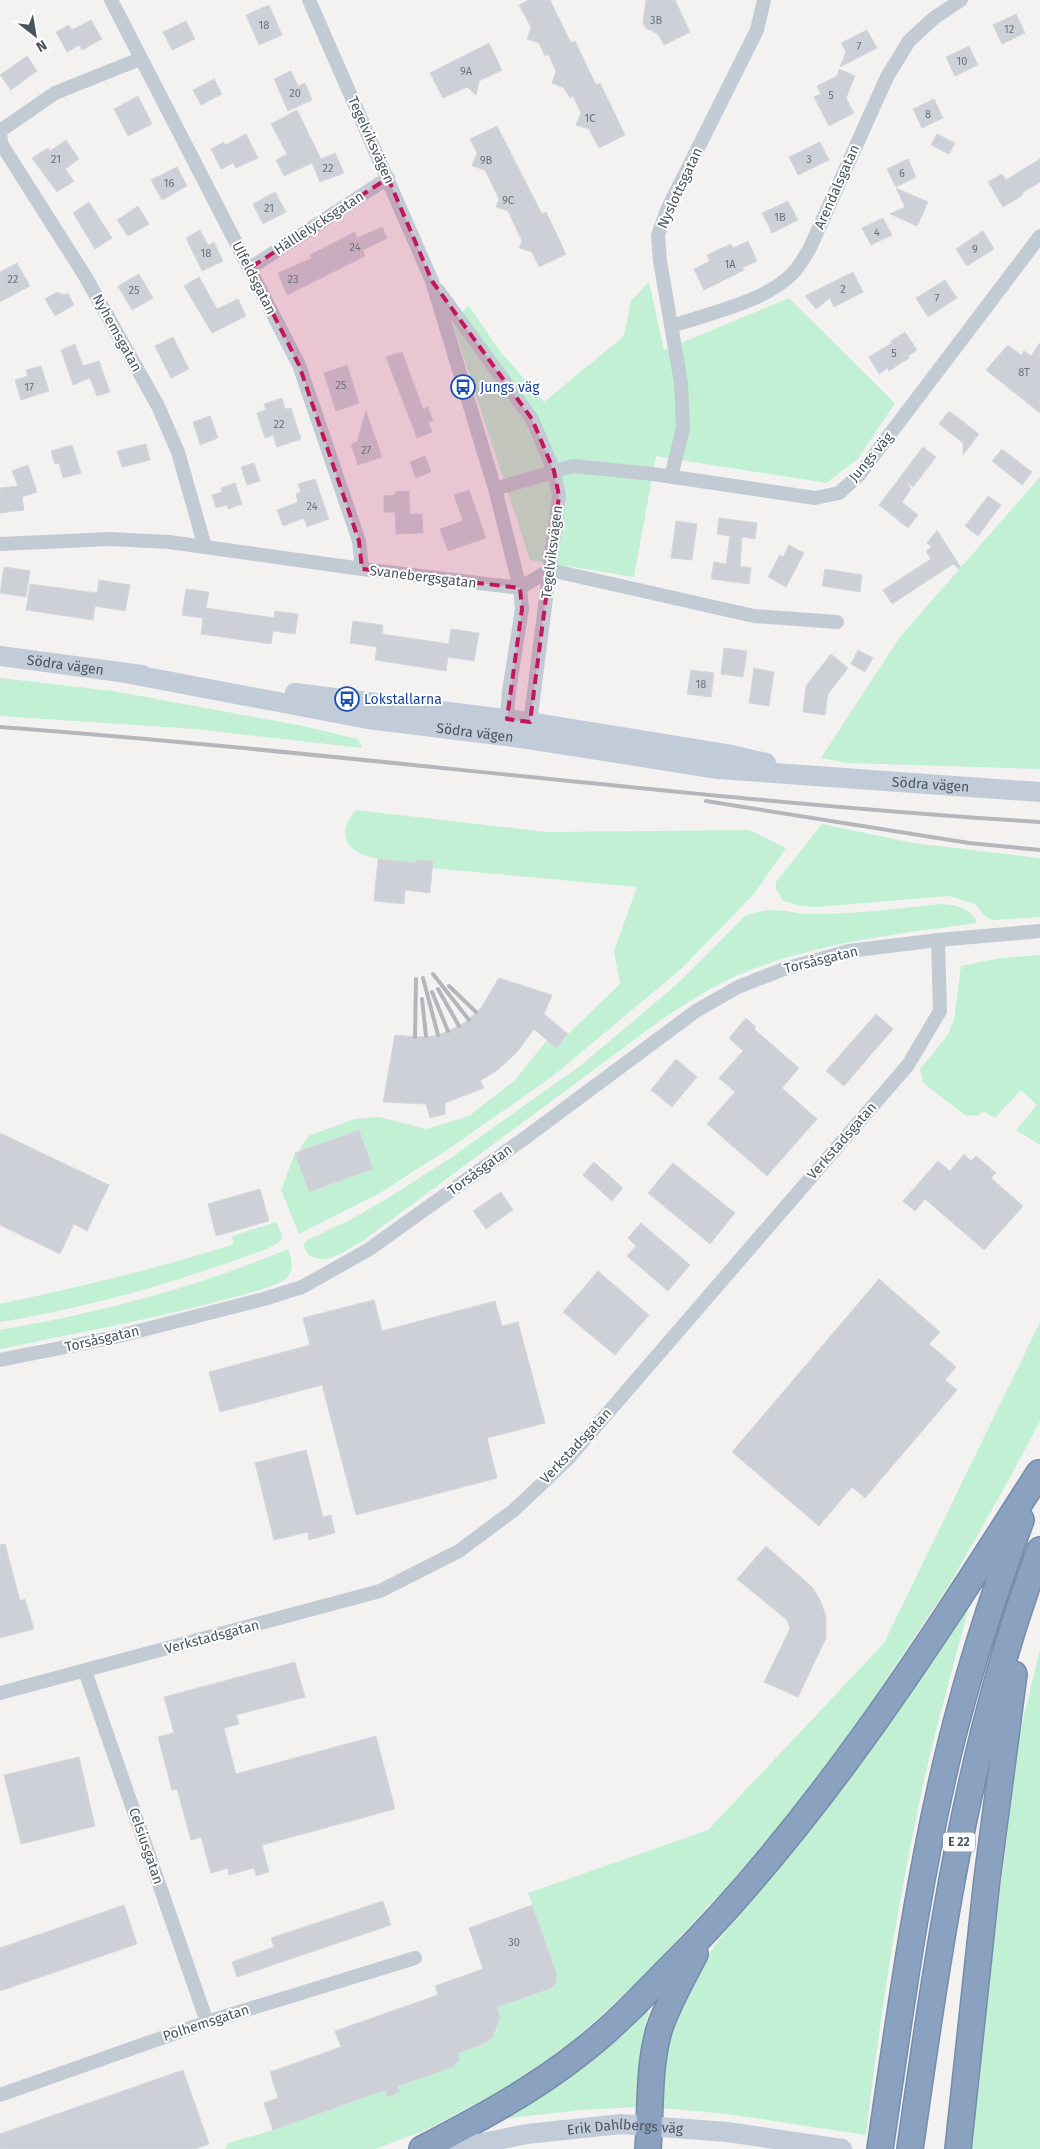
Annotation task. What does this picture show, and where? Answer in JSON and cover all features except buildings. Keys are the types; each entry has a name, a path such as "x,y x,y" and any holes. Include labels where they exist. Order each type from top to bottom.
{"highway":[{"path":"422,2149 511,2101 575,2057 620,2019 705,1934 769,1860 843,1764 909,1673 1040,1472"},
{"name":"E 22","path":"880,2149 921,1884 951,1744 977,1648 1003,1567 1040,1472"},
{"name":"E 22","path":"910,2149 936,1970 970,1785 1005,1651 1040,1550"},
{"path":"958,2149 1003,1747 1030,1578"},
{"path":"649,2137 654,2057 660,2027 672,1998 705,1934"}],"main road":[{"name":"Södra vägen","path":"0,656 506,728 727,754 821,776 1040,792"},
{"name":"Erik Dahlbergs väg","path":"452,2149 527,2134 578,2127 620,2124 649,2137 727,2132 842,2149"}],"street":[{"name":"Ulfeldsgatan","path":"111,0 299,365 358,541 362,569"},
{"name":"Tegelviksvägen","path":"308,0 432,281 495,489 520,588 522,609 506,728"},
{"name":"Nyslottsgatan","path":"670,477 683,428 681,383 660,261 658,235 667,210 757,30 764,0"},
{"name":"Arendalsgatan","path":"672,326 734,305 770,290 794,273 808,250 886,78 909,41 934,18 961,0"},
{"path":"0,133 55,92 140,59"},
{"name":"Nyhemsgatan","path":"0,133 2,145 85,276 158,406 178,452 205,547"},
{"name":"Hälllelycksgatan","path":"250,268 388,178"},
{"name":"Jungs väg","path":"495,489 573,466 595,467 815,498 839,493 859,475 1040,236"},
{"name":"Tegelviksvägen","path":"432,281 532,419 554,471 559,496 529,730"},
{"name":"Svanebergsgatan","path":"0,544 110,539 205,547 362,569 520,588"},
{"path":"520,588 550,570 754,616 837,622"},
{"name":"Torsåsgatan","path":"0,1360 110,1338 264,1299 302,1287 368,1250 525,1138 696,1011 738,987 784,968 848,951 938,940 1040,931"},
{"name":"Verkstadsgatan","path":"0,1693 380,1591 459,1551 514,1510 567,1460 908,1065 940,1011 938,940"},
{"name":"Celsiusgatan","path":"85,1671 207,2022"},
{"name":"Polhemsgatan","path":"0,2095 207,2022 415,1958"}],"highlighted area":[{"path":"388,178 432,281 532,419 554,471 559,496 530,722 507,719 522,609 520,588 362,569 359,541 299,365 250,268"}],"green space":[{"path":"649,282 664,350 789,298 895,403 858,459 826,483 656,456 634,577 530,560 453,325 468,305 500,351 544,402 624,336 631,301"},
{"path":"1040,477 1040,769 847,763 821,758 899,638"},
{"path":"0,678 113,691 303,726 358,739 362,748 195,729 0,716"},
{"path":"356,810 547,832 749,830 786,848 754,894 680,970 553,1076 447,1150 378,1194 299,1234 281,1190 295,1153 310,1192 373,1169 359,1130 299,1151 308,1136 355,1119 379,1117 426,1129 469,1116 515,1080 547,1040 568,1034 620,984 614,951 637,887 432,868 432,861 417,860 416,863 370,857 350,847 346,838 346,827"},
{"path":"822,824 913,843 1040,858 1040,917 992,920 985,916 975,904 949,896 816,907 802,906 783,901 776,889 776,882"},
{"path":"942,904 963,908 971,914 977,923 855,941 794,955 736,976 697,996 661,1020 364,1240 344,1252 323,1259 309,1255 303,1245 309,1239 348,1221 388,1198 449,1159 580,1066 676,985 744,917 772,910 805,914 831,914"},
{"path":"1040,955 1040,1145 1016,1130 1037,1105 1021,1090 995,1118 983,1111 978,1116 965,1115 923,1083 920,1069 947,1036 954,1020 961,966 1000,958"},
{"path":"276,1222 282,1235 281,1240 258,1252 176,1280 118,1297 0,1322 0,1304 176,1262 234,1244 232,1236"},
{"path":"288,1249 291,1257 290,1273 284,1280 262,1289 165,1314 0,1349 0,1330 74,1316 146,1298 218,1276"},
{"path":"1040,1322 1040,1421 949,1585 853,1729 788,1815 730,1883 635,1985 575,2039 516,2082 426,2130 375,2149 225,2149 228,2143 273,2130 385,2090 387,2097 399,2092 397,2086 453,2067 459,2060 458,2053 484,2043 495,2034 498,2027 497,2007 556,1983 557,1974 528,1893 708,1830 884,1643"},
{"path":"972,1596 925,1776 907,1865 877,2045 866,2135 727,2114 662,2108 669,2038 676,2015 696,1974 721,1937 801,1832"},
{"path":"1040,1649 1040,2149 969,2149 1019,1736"},
{"path":"647,2005 650,2008 640,2057 637,2107 580,2110 501,2119"}],"railway":[{"path":"0,727 260,750 780,802 1040,822"},
{"path":"706,801 969,843 1040,850"},
{"path":"433,974 469,1020"},
{"path":"423,978 438,1035"},
{"path":"415,1037 416,979"},
{"path":"449,986 476,1012"},
{"path":"438,989 459,1026"},
{"path":"432,992 448,1031"},
{"path":"422,999 426,1036"}],"place":[{"name":"Jungs väg","path":"463,387"},
{"name":"Lokstallarna","path":"347,699"}]}
